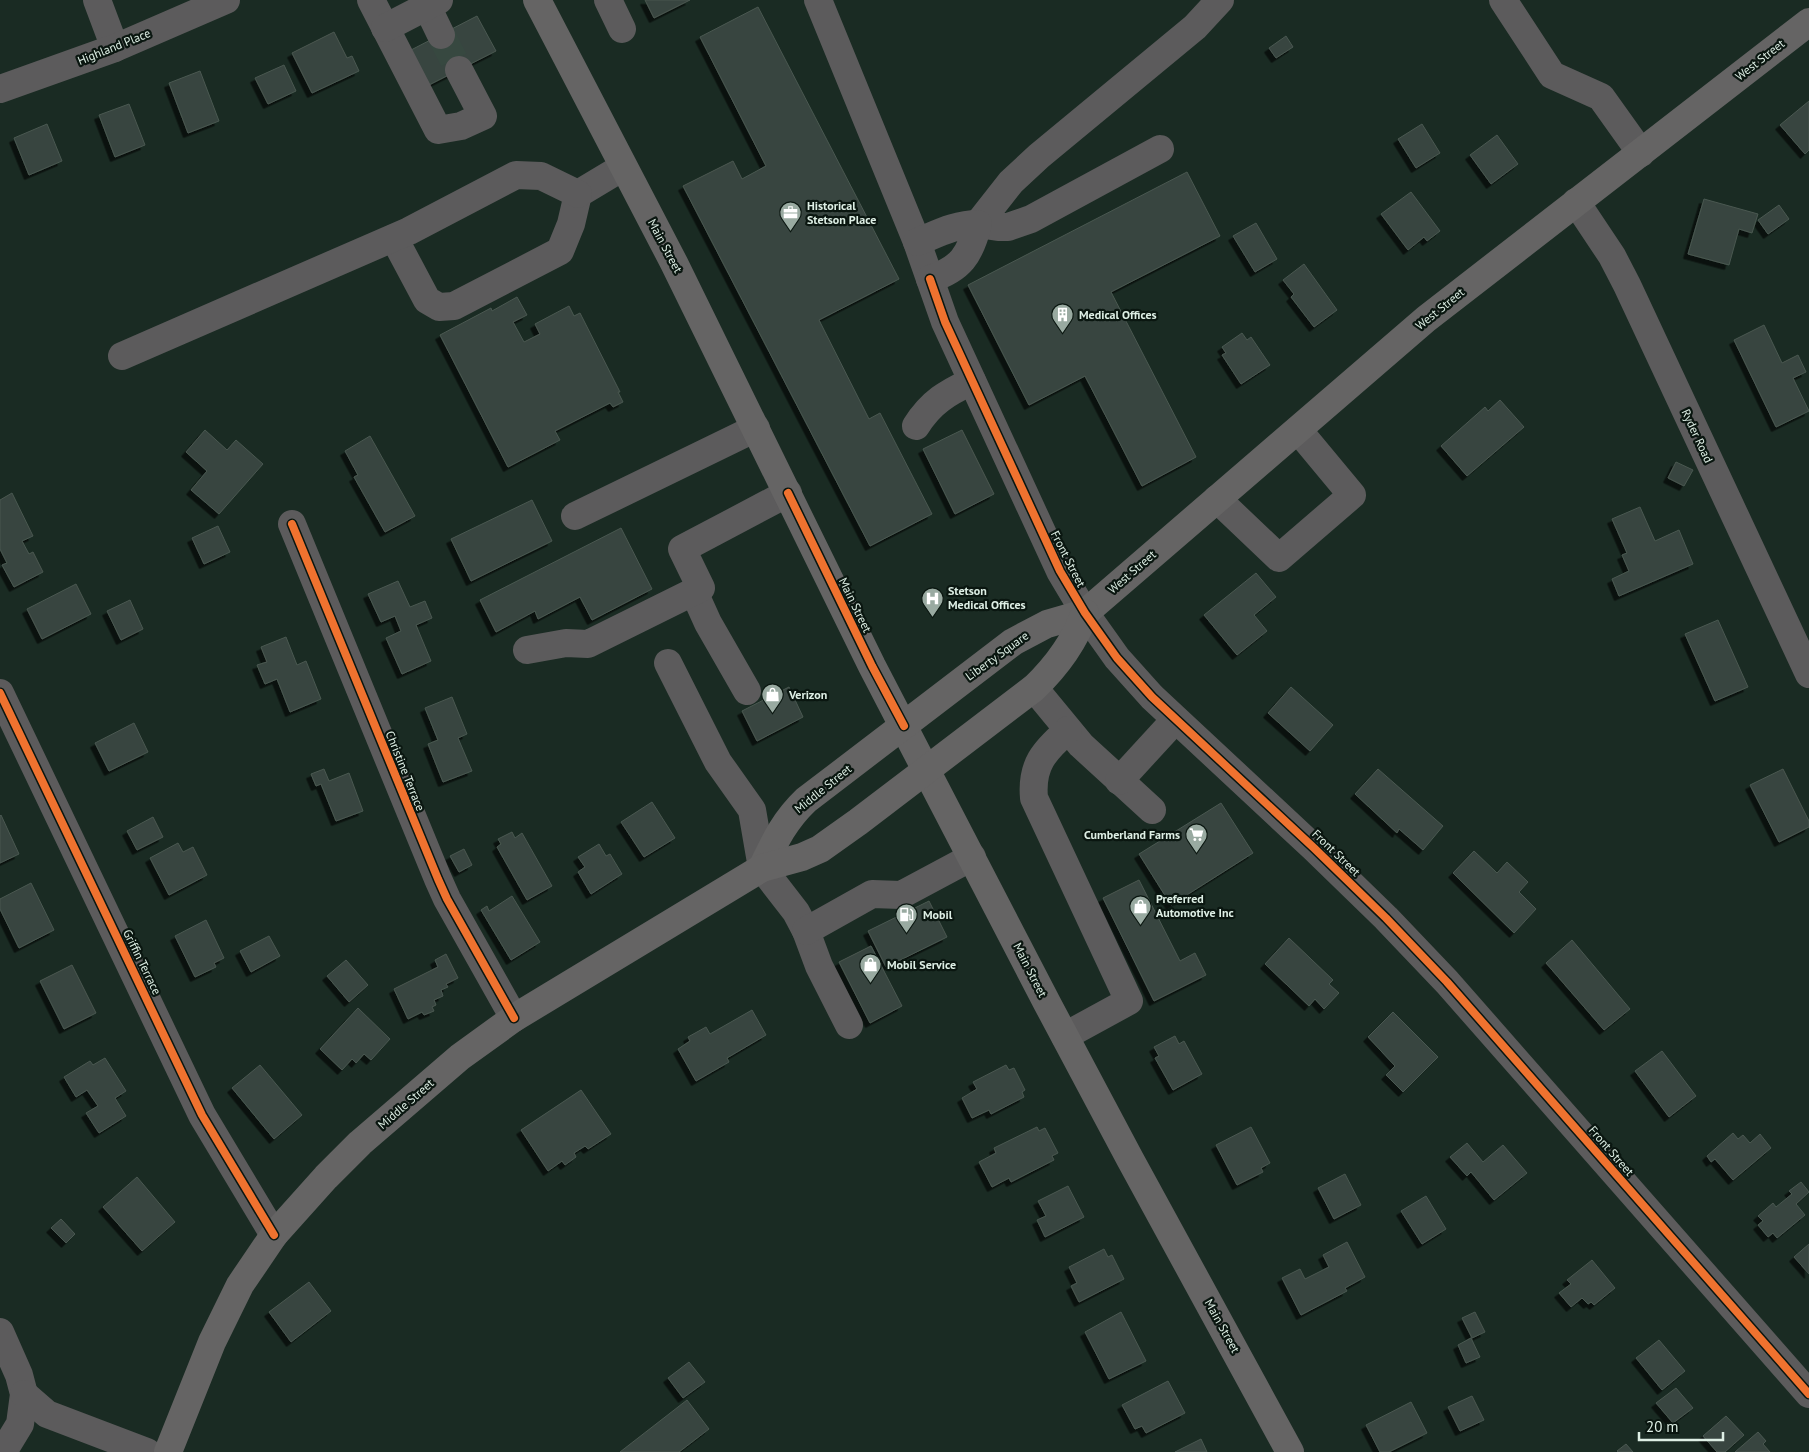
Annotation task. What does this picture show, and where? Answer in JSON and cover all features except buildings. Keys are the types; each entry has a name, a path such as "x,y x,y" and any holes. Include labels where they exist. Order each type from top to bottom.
{"main road":[{"name":"Main Street","path":"537,0 674,263 872,666 1130,1159 1290,1452"},
{"name":"West Street","path":"1085,613 1426,319 1809,22"},
{"path":"927,769 1034,688 1049,674 1071,644 1085,613"},
{"name":"Liberty Square","path":"904,726 1013,642 1047,624 1085,613"},
{"name":"Middle Street","path":"762,868 781,829 792,813 806,800 904,726"},
{"name":"Middle Street","path":"168,1452 212,1342 240,1285 274,1235 326,1177 360,1143 460,1057 514,1018 762,868 802,857 820,849 927,769"}],"street":[{"path":"97,0 115,48"},
{"name":"Highland Place","path":"0,89 115,48 226,0"},
{"path":"371,0 438,130 461,126 483,116 459,70"},
{"path":"608,0 622,29"},
{"name":"Front Street","path":"818,0 918,242 945,322 1060,571 1085,613 1122,666 1175,720 1314,848 1386,918 1447,982 1809,1394"},
{"path":"930,279 942,275 962,262 970,251 978,224 1011,182 1039,156 1195,27 1220,0"},
{"path":"1504,0 1552,75 1601,97 1640,153"},
{"path":"385,28 430,2 441,34"},
{"path":"918,242 965,224 978,224 998,228 1008,227 1031,219 1160,149"},
{"path":"394,238 427,300 439,307 454,306 560,251 572,224 578,194 623,167"},
{"path":"122,356 394,238 516,175 541,176 578,194"},
{"name":"Ryder Road","path":"1576,202 1612,256 1627,285 1806,660"},
{"path":"916,426 924,413 944,394 972,381"},
{"path":"575,516 756,428"},
{"path":"1217,499 1279,558 1352,495 1298,430"},
{"path":"527,650 566,643 588,644 701,588 682,549 788,493"},
{"name":"Christine Terrace","path":"292,524 438,879 447,899 514,1018"},
{"path":"694,592 708,623 747,691"},
{"path":"668,663 718,762 752,810 762,868 796,912 806,931 819,966 849,1025"},
{"path":"1034,688 1068,730 1152,810"},
{"name":"Griffin Terrace","path":"0,693 202,1115 274,1235"},
{"path":"1120,781 1175,720"},
{"path":"1065,1036 1130,1002 1034,798 1033,785 1039,763 1046,750 1068,730"},
{"path":"806,931 872,894 902,895 972,856"},
{"path":"0,1332 24,1394 20,1424 3,1452"},
{"path":"24,1394 47,1414 147,1452"}],"tunnel":[{"path":"441,35 459,70"}],"cycle path":[{"path":"930,279 945,322 1060,571 1085,613 1117,658 1152,697 1314,848 1386,918 1447,982 1809,1394"},
{"path":"788,493 872,666 904,726"},
{"path":"292,524 438,879 447,899 514,1018"},
{"path":"0,693 202,1115 274,1235"}],"place":[{"name":"Historical Stetson Place","path":"791,232"},
{"name":"Medical Offices","path":"1063,334"},
{"name":"Stetson Medical Offices","path":"932,617"},
{"name":"Verizon","path":"773,714"},
{"name":"Cumberland Farms","path":"1196,854"},
{"name":"Preferred Automotive Inc","path":"1140,925"},
{"name":"Mobil","path":"907,934"},
{"name":"Mobil Service","path":"871,984"}]}
